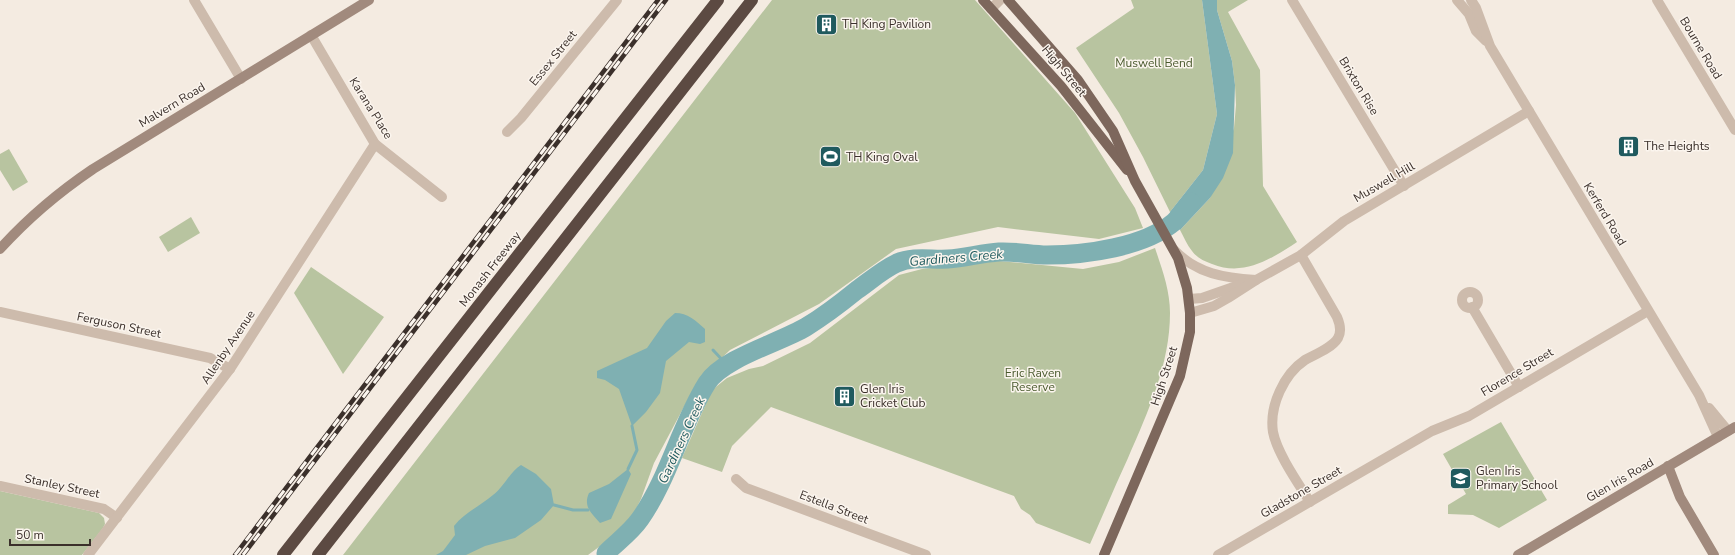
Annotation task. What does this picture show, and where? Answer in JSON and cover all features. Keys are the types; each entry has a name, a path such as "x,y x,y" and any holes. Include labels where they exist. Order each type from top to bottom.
{"highway":[{"name":"Monash Freeway","path":"283,555 718,0"},
{"path":"318,555 752,0"}],"main road":[{"name":"Malvern Road","path":"0,248 38,211 75,181 369,0"},
{"name":"High Street","path":"983,0 1061,86 1135,181 1171,245 1183,273 1190,313 1187,348 1180,376 1104,555"},
{"name":"High Street","path":"1008,0 1064,63 1090,96 1121,146 1135,181"},
{"name":"Glen Iris Road","path":"1518,555 1732,429"},
{"path":"1668,466 1680,497 1714,555"},
{"path":"1658,472 1680,497"}],"street":[{"path":"194,0 240,79"},
{"name":"Essex Street","path":"507,132 617,0"},
{"path":"992,9 1000,0"},
{"name":"Brixton Rise","path":"1292,0 1404,186"},
{"name":"Kerferd Road","path":"1457,0 1471,5 1490,46 1699,395 1718,437"},
{"path":"1471,5 1484,0"},
{"name":"Bourne Road","path":"1657,0 1735,130"},
{"name":"Karana Place","path":"311,35 375,144 442,196"},
{"name":"Muswell Hill","path":"1190,313 1214,306 1300,255 1344,221 1529,111"},
{"name":"Allenby Avenue","path":"88,555 230,369 375,144"},
{"path":"1171,245 1188,263 1212,274 1224,278 1256,280"},
{"path":"1300,255 1338,317 1340,326 1339,335 1335,342 1305,360 1290,375 1280,392 1274,410 1273,430 1278,448 1310,502"},
{"name":"Muswell Hill","path":"1188,299 1202,298 1256,280"},
{"path":"1472,307 1519,387"},
{"name":"Florence Street","path":"1397,451 1432,431 1469,416 1648,311"},
{"name":"Ferguson Street","path":"0,312 210,358 230,369"},
{"name":"Kerferd Road","path":"1699,395 1732,429"},
{"name":"Gladstone Street","path":"1218,555 1397,451"},
{"name":"Estella Street","path":"736,479 746,488 926,555"},
{"name":"Stanley Street","path":"0,486 104,509 117,518"}],"green space":[{"path":"772,0 975,0 1075,113 1135,208 1143,228 1099,239 998,227 896,249 819,304 730,350 706,373 694,388 654,463 641,499 631,519 622,530 588,555 343,555"},
{"name":"Muswell Bend","path":"1131,0 1202,0 1217,114 1203,170 1170,212 1119,113 1076,48 1134,8"},
{"path":"1217,0 1248,0 1228,12 1260,70 1263,186 1297,242 1267,260 1246,267 1235,268 1212,264 1198,257 1190,249 1180,230 1210,198 1234,128 1236,105 1232,61 1217,10"},
{"path":"9,149 28,182 13,191 0,170 0,154"},
{"path":"191,217 200,233 168,252 159,237"},
{"name":"Eric Raven Reserve","path":"1155,248 1165,280 1170,304 1169,332 1166,351 1162,369 1150,405 1136,441 1090,544 1036,523 1030,515 1021,509 1014,496 771,407 732,446 722,472 682,458 712,390 727,378 749,369 763,366 810,343 899,275 922,269 999,261 1083,269 1119,262"},
{"path":"311,267 384,317 343,374 294,293"},
{"path":"1501,422 1547,500 1499,528 1473,515 1448,514 1448,505 1466,494 1443,454"},
{"path":"0,491 99,513 104,518 105,524 82,555 0,555"}],"water":[{"path":"1202,0 1217,0 1217,10 1232,61 1235,85 1233,153 1223,178 1210,198 1180,230 1170,212 1203,170 1217,114"},
{"path":"675,313 688,316 705,329 705,342 700,344 689,342 666,361 660,393 646,412 632,426 619,389 605,380 597,378 597,371 647,348 666,321"},
{"path":"521,465 536,474 551,489 554,505 541,520 515,538 485,546 466,555 436,555 443,551 455,535 454,526 458,521 497,492 513,472"},
{"path":"628,469 631,474 611,519 600,523 587,506 587,498 589,493 609,484"}],"waterway":[{"name":"Gardiners Creek","path":"606,553 640,519 650,503 667,469 689,417 707,383 715,374 725,366 738,359 806,327 886,269 897,263 916,259 961,258 999,252 1062,255 1114,248 1147,238 1162,231 1174,222 1191,202"},
{"path":"713,350 727,365"},
{"path":"628,469 637,450 632,426"},
{"path":"554,505 573,510 588,510"}],"railway":[{"path":"235,555 658,0"},
{"path":"243,555 666,0"}],"place":[{"name":"TH King Pavilion","path":"826,24"},
{"name":"The Heights","path":"1628,146"},
{"name":"TH King Oval","path":"831,157"},
{"name":"Glen Iris Cricket Club","path":"844,396"},
{"name":"Glen Iris Primary School","path":"1460,478"}]}
